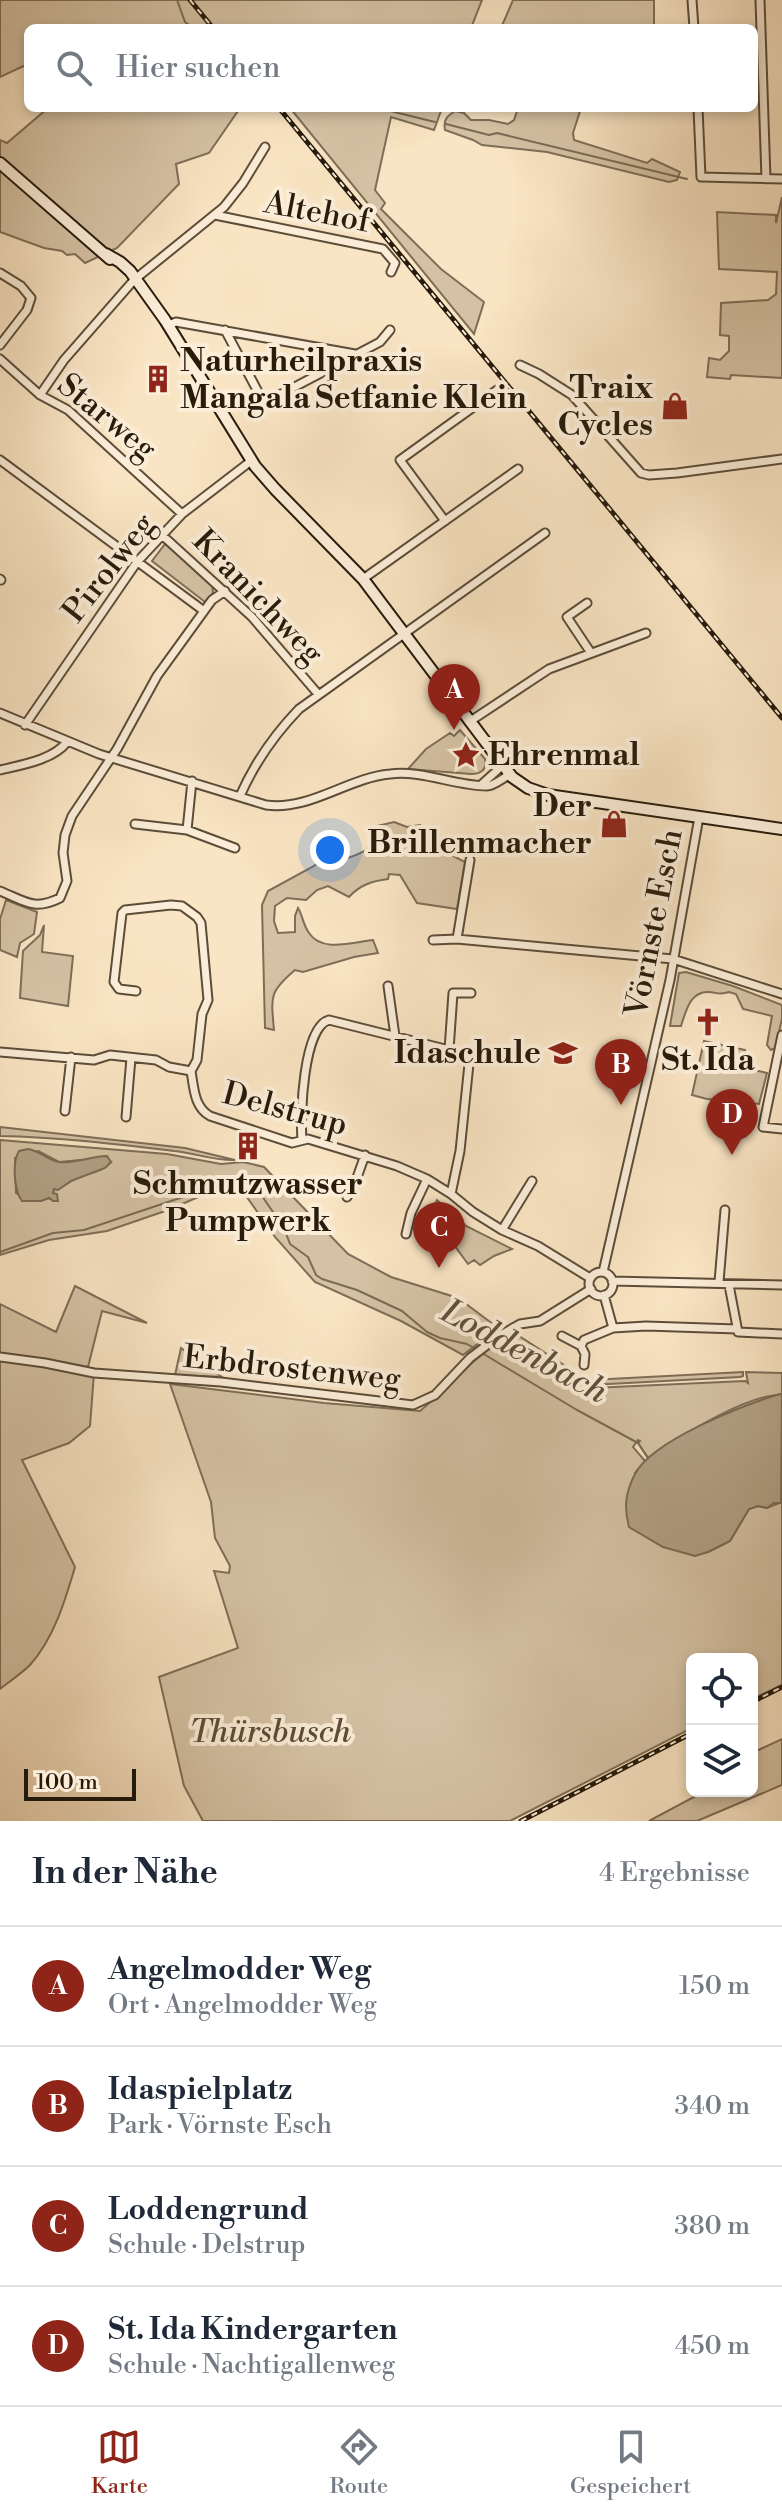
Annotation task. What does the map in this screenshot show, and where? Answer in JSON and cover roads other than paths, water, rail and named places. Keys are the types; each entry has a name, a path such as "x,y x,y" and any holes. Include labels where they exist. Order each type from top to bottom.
{"street":[{"path":"692,0 694,24"},
{"path":"760,0 766,179"},
{"path":"698,112 701,177 782,179"},
{"name":"Altehof","path":"40,395 64,360 134,280 215,215 243,183 265,147"},
{"path":"0,163 130,271 168,325 251,461 363,579 505,770 528,788 548,795 782,829"},
{"name":"Altehof","path":"215,215 383,249 395,263 391,272"},
{"path":"0,273 21,286 31,298 27,310 0,345"},
{"path":"168,325 176,322 357,354"},
{"path":"225,330 264,403 380,342 390,330"},
{"name":"Starweg","path":"0,359 40,395 68,410 182,514"},
{"path":"520,365 572,395 641,473 677,473 782,459"},
{"path":"445,521 400,460 497,390"},
{"name":"Kranichweg","path":"0,460 204,611"},
{"name":"Pirolweg","path":"25,725 137,562 182,514 251,461"},
{"path":"363,579 518,469"},
{"path":"240,796 273,738 299,709 545,533"},
{"name":"Kranichweg","path":"162,535 225,591 282,650 318,694"},
{"path":"0,891 44,906 60,898 67,881 63,853 72,816 111,758 157,676 212,600 225,591"},
{"path":"587,603 567,617 591,653"},
{"path":"469,722 549,669 646,633"},
{"path":"0,713 111,758 281,807 389,774 410,773 492,785 505,770"},
{"path":"0,770 37,760 62,749 67,742"},
{"path":"187,830 192,781"},
{"name":"Vörnste Esch","path":"603,1272 637,1132 699,817"},
{"path":"135,824 187,830 235,848"},
{"path":"457,939 470,860"},
{"path":"136,991 119,989 114,982 122,913 125,910 171,905 190,911 203,929 208,1000 202,1014 197,1060 191,1071"},
{"path":"433,940 457,939 673,959 782,994"},
{"path":"388,986 395,1036"},
{"path":"449,1050 453,993 471,993"},
{"path":"302,1140 303,1094 310,1050 323,1022 329,1020 449,1050 467,1057 469,1064 460,1151 451,1194"},
{"path":"782,1035 763,1127 782,1129"},
{"name":"Delstrup","path":"0,1052 94,1060 110,1055 156,1060 169,1067 191,1071 197,1104 202,1112 292,1143 308,1139 365,1155 427,1179 502,1230 538,1246 590,1278"},
{"path":"65,1111 71,1057"},
{"path":"126,1117 131,1058"},
{"name":"Delstrup","path":"347,1197 365,1155"},
{"path":"406,1234 411,1213 427,1179"},
{"path":"502,1230 532,1181"},
{"path":"719,1282 725,1210"},
{"path":"612,1281 611,1290 604,1295 591,1289 590,1278 603,1272 612,1281 782,1285"},
{"path":"729,1285 740,1333 782,1334"},
{"name":"Erbdrostenweg","path":"0,1357 94,1373 221,1382 407,1405 422,1403 435,1395 470,1358 509,1330 520,1324 540,1321 591,1289"},
{"path":"604,1295 613,1328"},
{"path":"581,1346 584,1340 613,1328 737,1329"},
{"path":"562,1336 581,1346 585,1354 584,1365"}],"waterway":[{"path":"177,0 188,24"},
{"path":"394,112 435,122"},
{"path":"446,124 489,135 497,133 687,179"},
{"name":"Loddenbach","path":"0,1252 53,1233 84,1230 204,1190 252,1186 284,1228 290,1244 308,1257 316,1275 402,1311 427,1332 476,1349"},
{"name":"Loddenbach","path":"482,1353 638,1443 648,1458"}],"railway":[{"path":"190,0 210,24"},
{"path":"282,112 782,718"},
{"path":"758,1699 782,1687"},
{"path":"521,1821 686,1736"}],"place":[{"name":"Naturheilpraxis Mangala Setfanie Klein","path":"158,379"},
{"name":"Traix Cycles","path":"675,406"},
{"name":"Angelmodder Weg","path":"454,730"},
{"name":"Ehrenmal","path":"466,755"},
{"name":"Der Brillenmacher","path":"614,824"},
{"name":"St. Ida","path":"708,1022"},
{"name":"Idaschule","path":"563,1053"},
{"name":"Idaspielplatz","path":"621,1105"},
{"name":"Schmutzwasser Pumpwerk","path":"248,1146"},
{"name":"St. Ida Kindergarten","path":"732,1155"},
{"name":"Loddengrund","path":"439,1268"}],"park label":[{"name":"Thürsbusch","path":"270,1732"}]}
